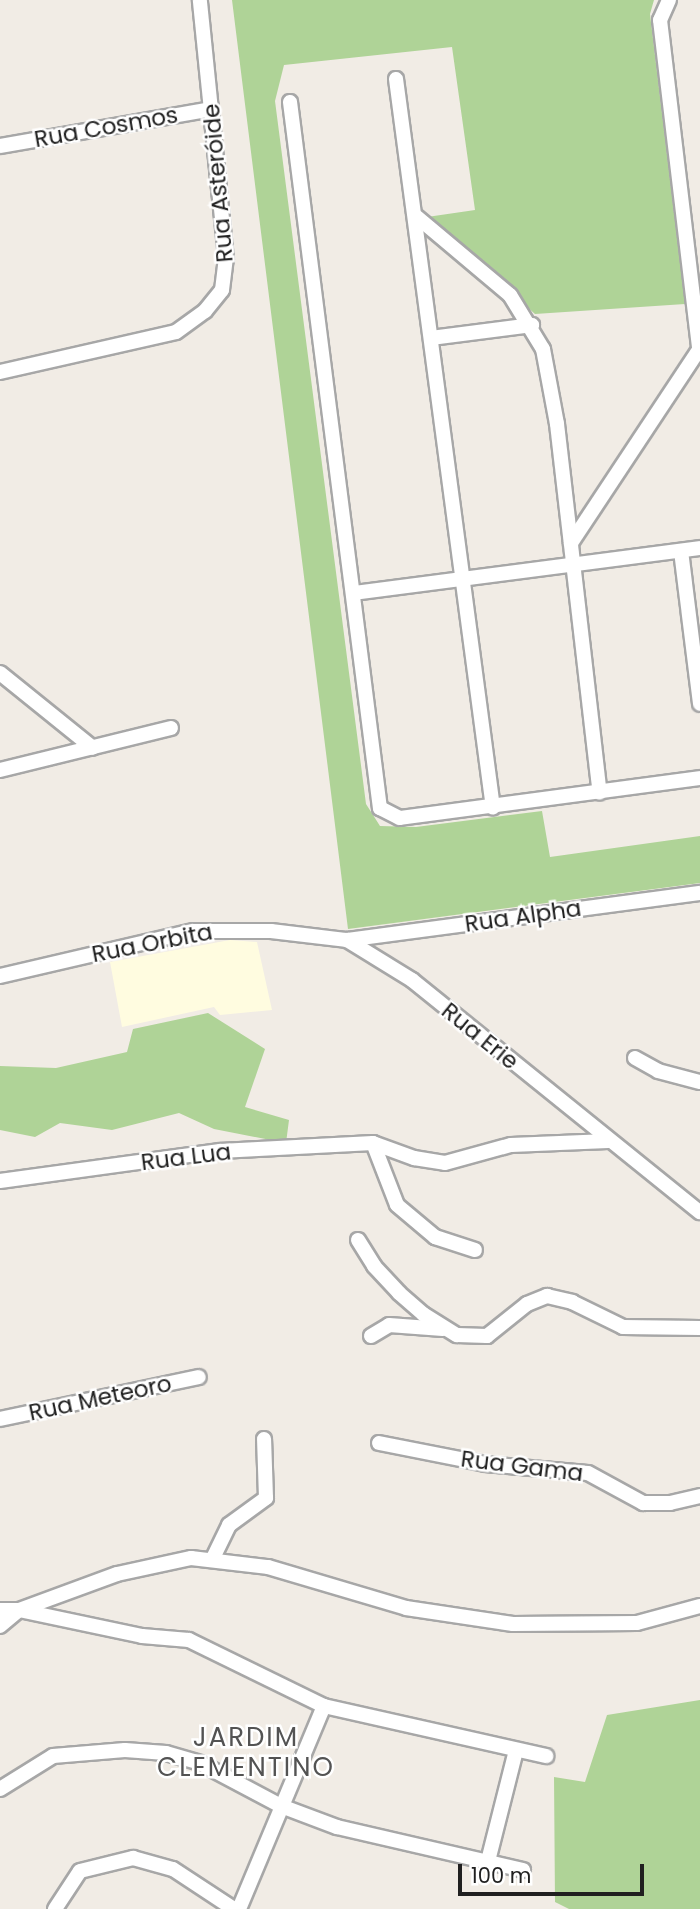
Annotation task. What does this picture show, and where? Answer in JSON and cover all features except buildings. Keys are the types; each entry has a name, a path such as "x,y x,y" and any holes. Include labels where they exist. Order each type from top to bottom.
{"street":[{"name":"Rua Asteróide","path":"0,372 166,336 194,322 215,301 227,277 200,0"},
{"path":"572,543 699,348 660,20 669,0"},
{"path":"396,79 417,218 460,579 493,808"},
{"path":"290,102 380,808 400,818 493,808 700,778"},
{"name":"Rua Cosmos","path":"0,146 211,109"},
{"path":"417,218 510,295 532,326 543,349 557,424 600,793"},
{"path":"431,338 532,326"},
{"path":"354,593 700,548"},
{"path":"681,551 700,704"},
{"path":"0,673 93,748"},
{"path":"0,770 171,728"},
{"name":"Rua Alpha","path":"347,940 700,892"},
{"name":"Rua Orbita","path":"0,976 194,931 271,931 347,940"},
{"name":"Rua Erie","path":"347,940 412,980 608,1141 700,1212"},
{"path":"635,1058 659,1071 700,1082"},
{"path":"373,1143 414,1158 445,1163 511,1144 608,1141"},
{"path":"373,1143 397,1205 435,1237 475,1250"},
{"name":"Rua Lua","path":"0,1181 175,1155 373,1143"},
{"path":"358,1240 374,1266 399,1293 445,1329"},
{"path":"372,1336 389,1325 445,1329 473,1338 487,1336 527,1304 547,1296 572,1302 622,1327 700,1328"},
{"name":"Rua Meteoro","path":"0,1419 199,1377"},
{"path":"213,1558 229,1525 267,1498 264,1439"},
{"name":"Rua Gama","path":"379,1443 485,1464 588,1473 643,1503 670,1503 700,1496"},
{"path":"0,1626 19,1610 169,1560 213,1558 268,1567 405,1608 513,1624 636,1623 700,1606"},
{"path":"0,1610 19,1610 142,1636 189,1640 324,1706 547,1756"},
{"path":"55,1909 80,1871 133,1858 173,1869 236,1909 324,1706"},
{"path":"488,1861 516,1749"},
{"path":"0,1789 53,1756 146,1751 200,1763 281,1806 337,1827 523,1870"}],"shaded area":[{"path":"230,940 257,942 272,1010 220,1015 214,1007 122,1027 110,962"}],"green space":[{"path":"232,0 654,0 650,14 685,304 535,314 427,217 475,210 452,47 284,65 275,101 366,804 380,826 416,827 542,811 550,857 700,836 700,883 348,929"},
{"path":"208,1013 265,1049 245,1107 289,1120 286,1143 214,1129 179,1113 112,1130 60,1123 35,1137 0,1130 0,1066 56,1068 127,1052 133,1029"},
{"path":"700,1700 700,1909 569,1909 555,1902 554,1777 585,1782 607,1715"}],"district":[{"name":"JARDIM CLEMENTINO","path":"246,1753"}]}
